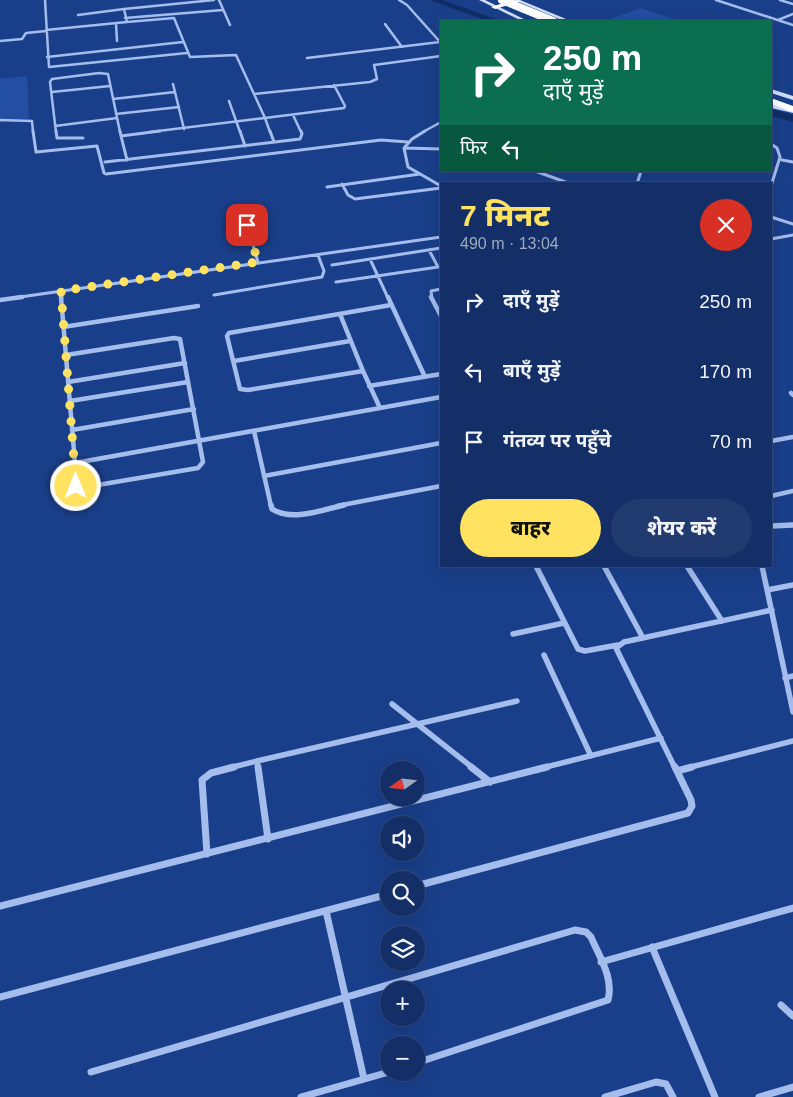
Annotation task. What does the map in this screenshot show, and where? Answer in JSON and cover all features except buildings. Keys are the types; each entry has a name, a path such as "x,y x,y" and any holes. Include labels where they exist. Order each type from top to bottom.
{"highway":[{"path":"502,0 551,20"},
{"path":"493,4 522,0"},
{"path":"493,4 536,20"},
{"path":"772,97 792,108"},
{"path":"772,101 792,108"}],"street":[{"path":"45,0 48,66 187,53"},
{"path":"78,15 214,0"},
{"path":"219,0 230,25"},
{"path":"399,0 407,5 440,42"},
{"path":"481,0 493,4 523,20"},
{"path":"522,0 566,20"},
{"path":"716,0 793,25"},
{"path":"780,0 793,4"},
{"path":"124,10 127,22"},
{"path":"125,18 224,10"},
{"path":"777,20 793,14"},
{"path":"0,42 22,39 26,33 46,30 174,18 187,53 192,58 236,55 274,142"},
{"path":"116,23 117,41"},
{"path":"385,24 402,47"},
{"path":"47,56 183,42"},
{"path":"307,58 440,43"},
{"path":"254,94 376,80 377,77 373,66 376,64 440,56"},
{"path":"83,138 58,139 50,82 52,79 108,74 127,160"},
{"path":"173,84 184,128"},
{"path":"52,92 110,86"},
{"path":"121,136 344,108 345,106 334,86"},
{"path":"772,91 793,98"},
{"path":"113,98 175,92"},
{"path":"229,101 245,146"},
{"path":"55,126 179,106"},
{"path":"772,106 792,108"},
{"path":"105,162 302,138 293,114"},
{"path":"0,120 32,121 36,152 97,146 104,173 106,174 382,140 408,142"},
{"path":"440,123 408,142 404,148 408,167 440,186"},
{"path":"772,145 780,150 782,160 772,184"},
{"path":"404,148 440,149"},
{"path":"782,160 792,161"},
{"path":"538,172 565,182"},
{"path":"327,186 420,174"},
{"path":"342,184 348,195 356,199 440,187"},
{"path":"772,217 793,224"},
{"path":"247,225 258,262"},
{"path":"772,239 793,235"},
{"path":"0,300 440,237"},
{"path":"332,264 440,248"},
{"path":"336,282 440,267 429,250"},
{"path":"214,295 322,277 324,270 318,255"},
{"path":"370,259 425,377"},
{"path":"439,309 430,293 440,289"},
{"path":"61,291 76,486 80,488 198,468 203,463 180,340 177,338 66,355"},
{"path":"363,371 245,390 239,387 228,336 229,333 391,305"},
{"path":"63,327 198,306"},
{"path":"340,314 369,386 380,408"},
{"path":"234,361 350,341"},
{"path":"68,382 185,363"},
{"path":"369,386 440,374"},
{"path":"70,401 188,382"},
{"path":"75,462 440,397"},
{"path":"72,430 194,409"},
{"path":"254,431 272,509 281,515 287,516 440,486"},
{"path":"772,442 793,437"},
{"path":"264,476 440,443"},
{"path":"772,496 793,491"},
{"path":"772,526 793,525"},
{"path":"536,567 575,646 581,651 618,645 624,642 772,610"},
{"path":"605,567 643,638"},
{"path":"688,567 722,621"},
{"path":"762,567 793,712"},
{"path":"767,590 793,585"},
{"path":"513,634 564,623"},
{"path":"425,884 688,813 692,806 691,800 617,652 618,645"},
{"path":"544,656 591,756"},
{"path":"785,678 793,676"},
{"path":"207,854 202,780 211,773 517,701"},
{"path":"392,704 490,782"},
{"path":"0,906 661,738"},
{"path":"678,771 793,742"},
{"path":"257,761 268,839"},
{"path":"0,997 380,896"},
{"path":"601,962 793,908"},
{"path":"326,910 364,1080"},
{"path":"91,1072 575,930 586,932 591,937 611,989 611,995 604,1003 425,1060"},
{"path":"652,947 715,1097"},
{"path":"781,1005 793,1016"},
{"path":"301,1097 380,1075"},
{"path":"605,1097 656,1082 666,1084 673,1097"},
{"path":"760,1097 793,1087"}],"shaded area":[{"path":"641,8 676,20 608,20"},
{"path":"27,76 29,119 0,123 0,79"}],"waterway":[{"path":"434,0 493,20"},
{"path":"772,112 793,119"}],"route":[{"path":"76,486 61,291 258,262 247,225"}]}
